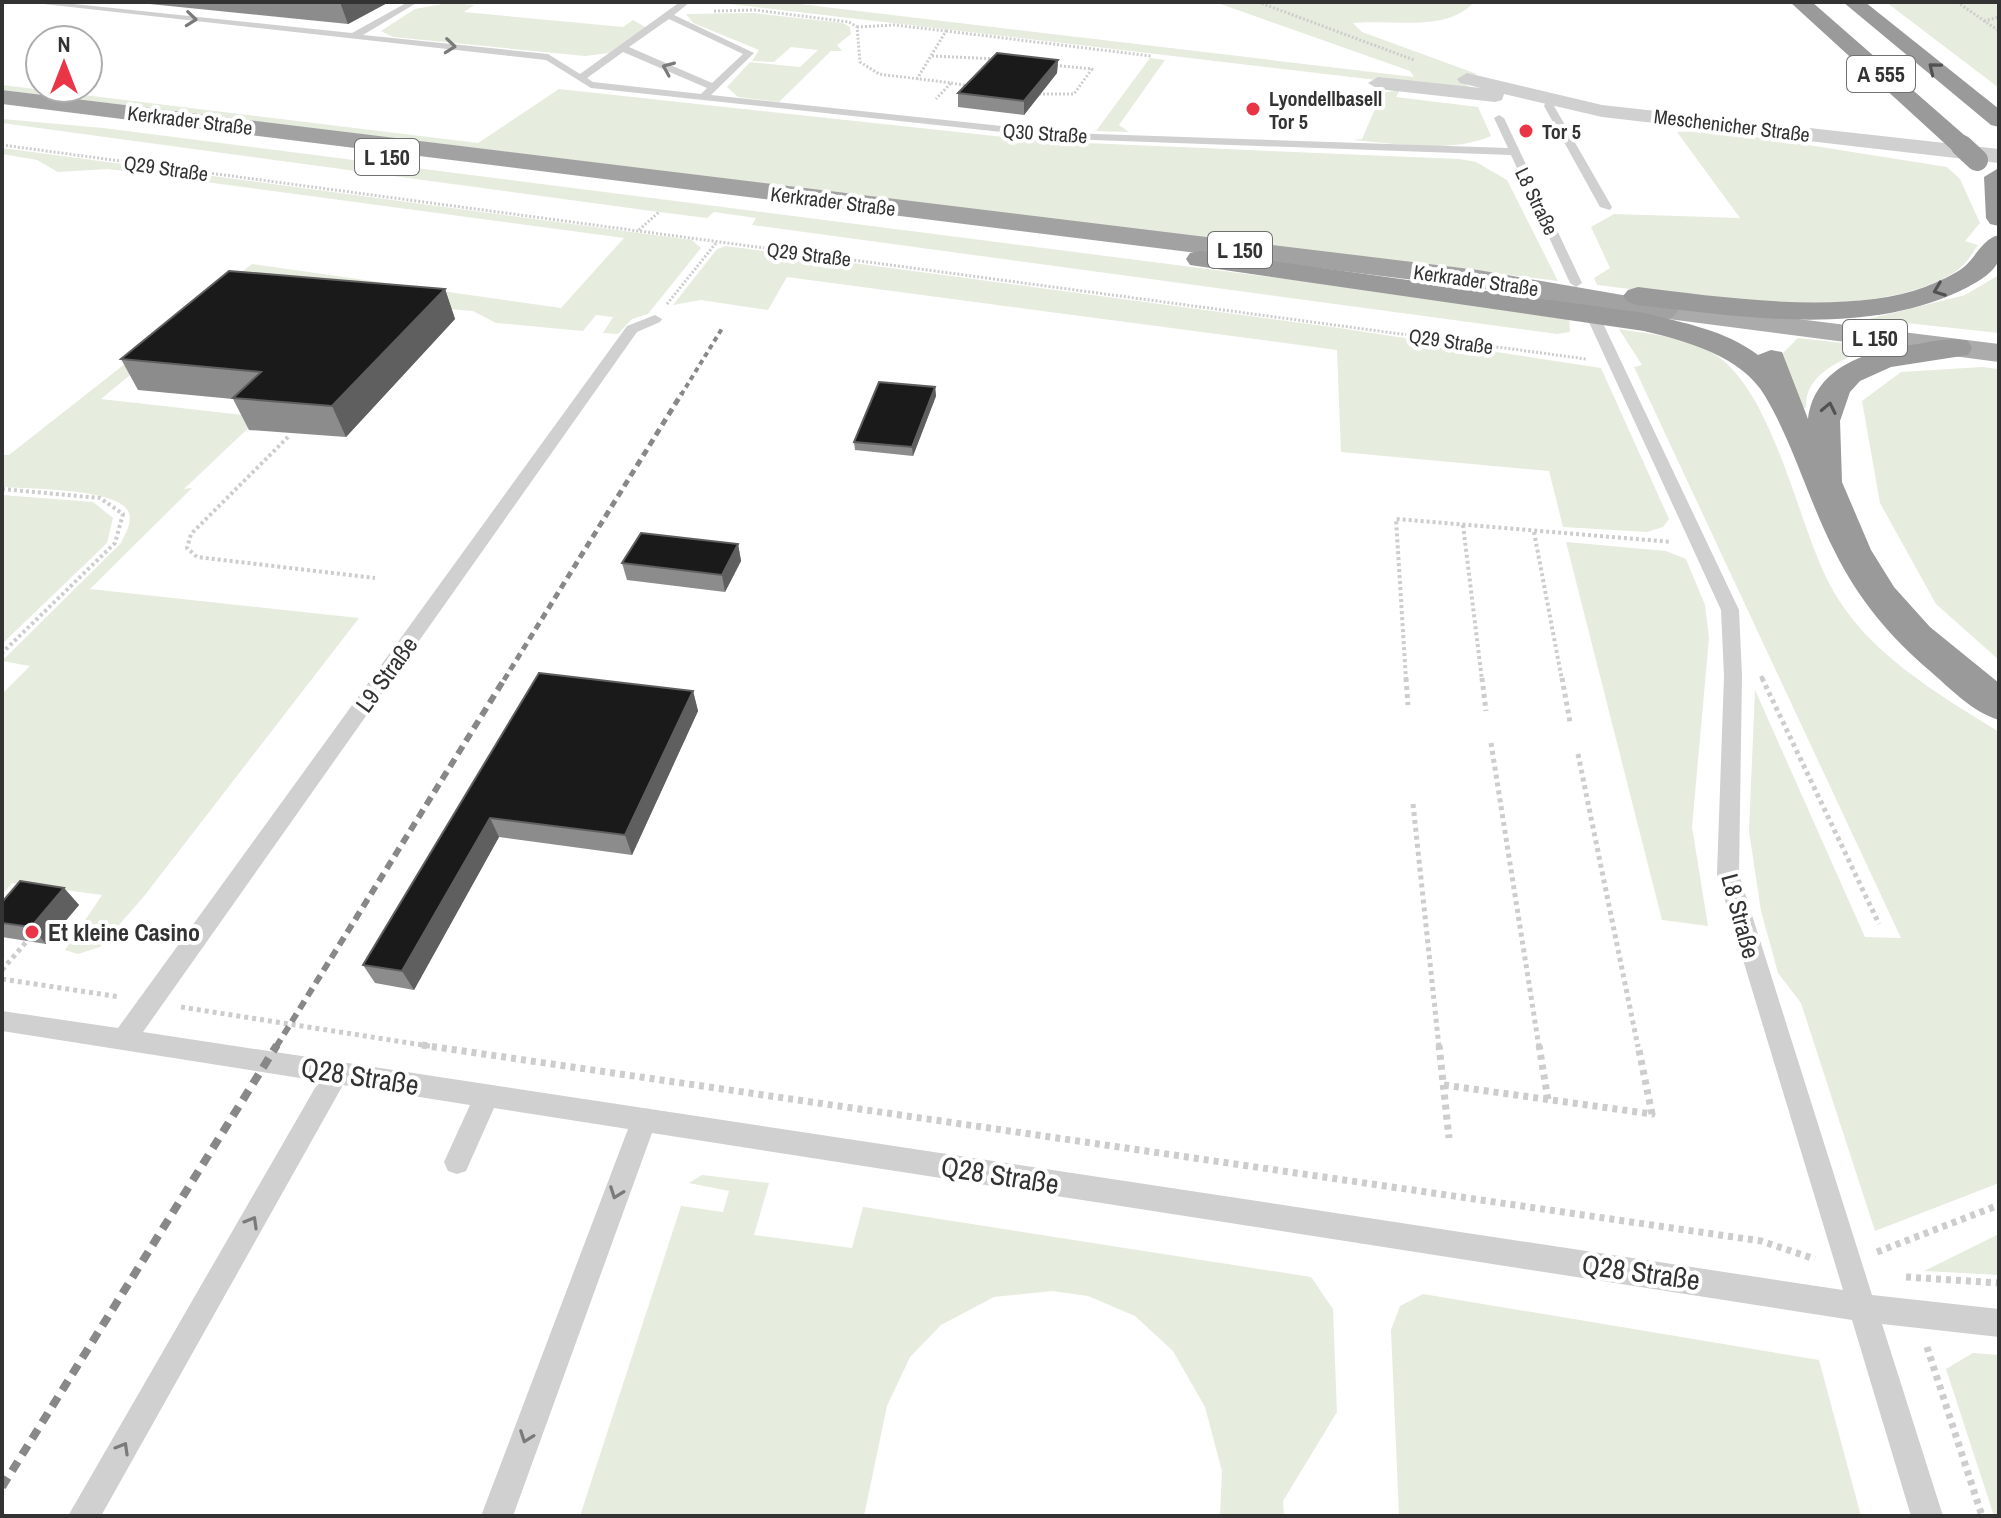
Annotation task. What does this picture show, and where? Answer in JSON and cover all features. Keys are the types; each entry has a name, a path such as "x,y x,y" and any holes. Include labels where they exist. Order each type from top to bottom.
{"highway":[{"name":"A 555","path":"1800,2 1987,164"},
{"name":"A 555","path":"1853,2 1999,120"},
{"name":"Kerkrader Straße","path":"2,97 1478,279 1663,311"},
{"name":"Kerkrader Straße","path":"2,108 1200,259 1663,311"},
{"path":"1987,164 1999,218"},
{"path":"1478,279 1759,309 1827,310 1934,293 1959,281 1986,262 1999,243"},
{"path":"1200,259 1644,322 1706,337 1745,356 1775,387 1826,485 1853,552 1884,603 1931,652 1999,705"},
{"path":"1775,387 1769,348 1793,328"},
{"path":"1826,485 1826,406 1840,380 1867,363 1957,348"}],"main road":[{"name":"Kerkrader Straße","path":"1663,311 1999,353"}],"street":[{"name":"Meschenicher Straße","path":"1467,79 1501,94 1602,111 1987,164"},
{"path":"1378,83 1501,94 1499,118"}],"lane":[{"path":"30,2 548,57 569,67 579,79 686,2"},
{"path":"118,12 139,2"},
{"path":"354,36 413,2 425,2"},
{"path":"670,14 749,53 703,97"},
{"path":"623,48 713,87"},
{"name":"Q30 Straße","path":"579,79 591,85 1067,136 1514,152"},
{"path":"1551,101 1549,106 1606,207"},
{"name":"L8 Straße","path":"1499,118 1576,283"},
{"name":"L9 Straße","path":"124,1039 632,329 655,319"},
{"name":"L8 Straße","path":"1595,320 1730,610 1735,656 1725,827 1728,874 1927,1516"},
{"name":"Q28 Straße","path":"2,1021 1810,1297 1864,1308 1999,1323"},
{"path":"84,1516 337,1072"},
{"path":"457,1162 487,1095"},
{"path":"497,1516 644,1120"}],"path":[{"path":"1258,2 1467,79"},
{"path":"1957,2 1999,31"},
{"path":"670,14 755,10 849,22 857,27 894,25 1151,56"},
{"path":"1984,21 1999,17"},
{"path":"857,27 860,62 879,74 980,87"},
{"path":"917,79 946,31"},
{"path":"932,56 1002,59"},
{"path":"1024,92 1074,94 1092,69 1047,64"},
{"path":"916,120 951,83"},
{"name":"Q29 Straße","path":"2,145 1615,362"},
{"path":"638,231 659,212"},
{"path":"655,319 716,242"},
{"path":"288,437 191,534 187,548 197,557 375,578"},
{"path":"2,489 100,498 123,514 115,543 2,653"},
{"path":"1408,705 1396,519 1700,544"},
{"path":"1463,525 1486,711"},
{"path":"1534,532 1570,722"},
{"path":"1757,667 1879,924"},
{"path":"1491,743 1548,1100"},
{"path":"1444,1085 1652,1114 1578,754"},
{"path":"1413,804 1449,1138"},
{"path":"2,970 27,941"},
{"path":"4,982 152,1002 712,1090 1761,1241 1851,1266 1906,1277 1999,1283"},
{"path":"1851,1266 1999,1205"},
{"path":"1906,1277 1982,1516"}],"shaded area":[{"path":"713,2 783,2 1414,77 1410,71 1215,2 1474,2 1463,12 1434,21 1353,23 1362,32 1477,74 1461,81 1471,88 1462,90"},
{"path":"1886,2 1999,2 1999,88"},
{"path":"448,3 474,5 464,12 623,27 633,20 647,28 609,53 585,56 393,37 381,31 415,9"},
{"path":"754,13 843,23 850,27 851,34 837,45 842,51 831,51 779,102 738,97 727,87 750,62 800,67 818,50 791,47 774,62 752,61 759,50 693,23 686,14"},
{"path":"1150,58 1165,60 1119,125 1129,132 1096,131"},
{"path":"2,85 24,88 24,93 2,90"},
{"path":"559,89 1040,141 1459,159 1476,162 1507,180 1558,281 104,103 104,97 478,143"},
{"path":"1400,90 1396,97 1478,107 1491,136 1458,145 1440,146 1352,140 1362,139 1382,93"},
{"path":"2,119 103,128 1537,311 1569,317 1570,332 1557,334 752,225 756,218 714,212 707,218 659,212 2,123"},
{"path":"1713,130 1947,167 1960,179 1980,223 1965,241 1978,245 1959,269 1924,287 1882,298 1784,303 1597,285 1594,278 1610,268 1591,227 1614,214 1740,218 1677,132"},
{"path":"2,148 692,240 701,248 648,314 632,319 618,334 603,333 613,317 596,315 583,331 496,323 473,311 231,291 101,399 260,417 184,489 192,488 90,589 359,618 145,895 100,947 78,954 65,950 102,895 12,883 2,895 2,694 30,666 2,661 121,543 130,517 122,505 92,494 2,487 2,455 9,455 252,264 561,308 624,238 108,169 58,172 37,160 2,154"},
{"path":"726,246 1339,328 1601,368 1669,519 1663,527 1647,532 1563,527 1549,471 1341,452 1337,350 787,277 768,310 701,300 673,305 717,249"},
{"path":"1999,275 1999,333 1869,319 1965,295"},
{"path":"1619,329 1691,343 1713,353 1734,371 1768,427 1818,559 1845,609 1883,651 1905,669 1999,732 1999,1183 1875,1231 1801,1003 1778,973 1761,911 1749,831 1755,690 1865,937 1901,938 1634,367 1642,365"},
{"path":"1798,338 1870,347 1838,362 1819,376 1803,408 1781,355"},
{"path":"1982,367 1999,369 1999,660 1936,604 1880,503 1862,401 1901,372"},
{"path":"2,495 93,502 113,518 107,543 2,644"},
{"path":"1566,542 1666,551 1686,559 1705,605 1709,638 1692,827 1708,926 1662,920"},
{"path":"702,1175 769,1183 754,1235 852,1248 863,1207 1311,1277 1333,1309 1337,1412 1283,1501 1284,1516 1220,1516 1222,1471 1205,1407 1173,1351 1135,1316 1088,1296 1052,1291 994,1297 941,1325 910,1357 887,1406 864,1516 580,1516 681,1206 723,1212 729,1191 689,1183"},
{"path":"1999,1234 1999,1275 1924,1271"},
{"path":"1423,1294 1819,1360 1861,1516 1399,1516 1391,1330 1400,1306"},
{"path":"1973,1353 1999,1355 1999,1516 1994,1516 1946,1369"}],"building":[{"path":"997,53 1058,60 1024,101 958,93"},
{"path":"229,271 445,289 332,406 233,398 261,372 121,359"},
{"path":"879,382 935,387 912,447 854,442"},
{"path":"641,533 738,544 722,575 622,563"},
{"path":"539,673 693,691 625,835 490,818 402,971 363,965"},
{"path":"20,881 64,888 31,927 2,923 2,902"}],"railway":[{"path":"681,395 723,327"},
{"path":"504,680 682,393"},
{"path":"276,1047 505,678"},
{"path":"2,1487 277,1045"}],"place":[{"name":"Lyondellbasell Tor 5","path":"1253,109"},
{"name":"Tor 5","path":"1526,131"},
{"name":"Et kleine Casino","path":"32,932"}]}
